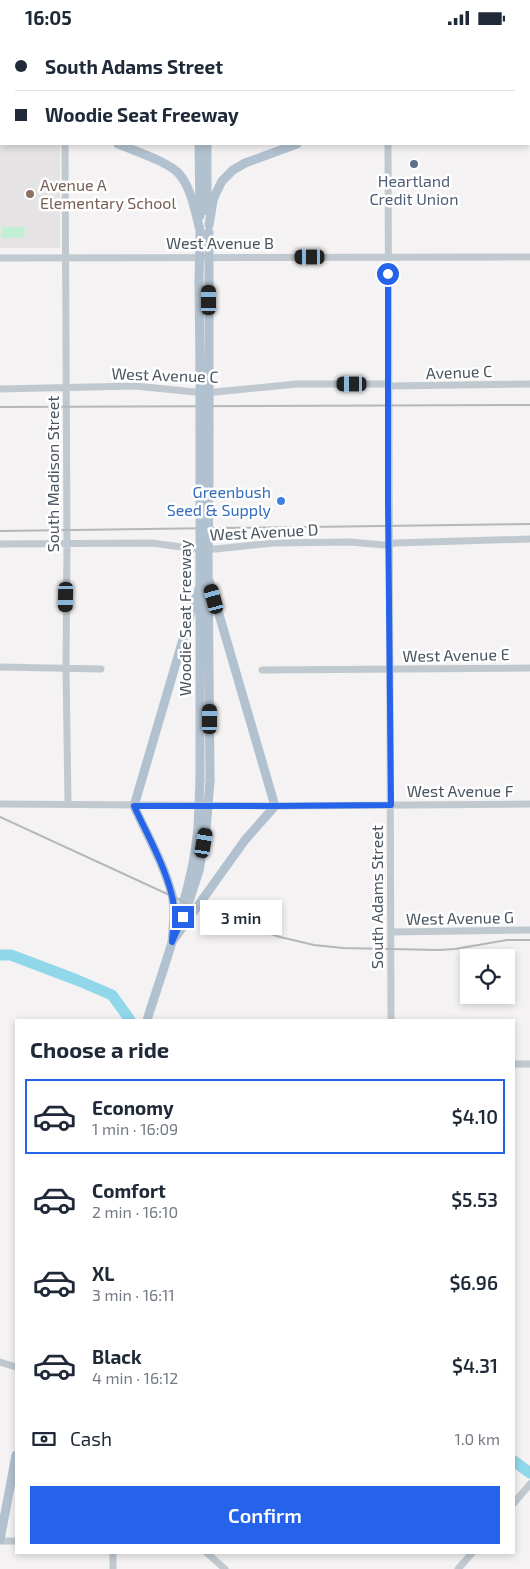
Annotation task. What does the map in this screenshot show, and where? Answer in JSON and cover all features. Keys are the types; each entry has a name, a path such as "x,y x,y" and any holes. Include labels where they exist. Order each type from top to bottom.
{"main road":[{"path":"120,145 171,167 180,175 187,187 204,230"},
{"path":"203,145 204,230"},
{"path":"204,230 216,193 222,181 233,170 245,163 294,145"},
{"name":"Woodie Seat Freeway","path":"202,829 200,780 200,586 204,569 210,494 205,428 204,230"},
{"name":"Woodie Seat Freeway","path":"147,1019 172,942 189,904 199,871 202,829 210,781 209,580 204,569 200,494 205,428"},
{"path":"172,942 245,839 275,806 209,580"},
{"path":"172,942 174,911 172,896 162,868 134,806 200,586"},
{"path":"0,1541 15,1460"}],"street":[{"name":"South Madison Street","path":"65,145 68,803"},
{"name":"South Adams Street","path":"388,145 391,1019"},
{"name":"West Avenue B","path":"0,258 530,257"},
{"name":"Avenue C","path":"389,385 530,384"},
{"name":"West Avenue C","path":"0,389 135,386 205,393 297,385 389,385"},
{"name":"West Avenue D","path":"0,544 152,543 196,549 216,549 273,543 350,542 384,545 395,543 530,539"},
{"path":"0,667 101,669"},
{"name":"West Avenue E","path":"262,670 530,668"},
{"name":"West Avenue F","path":"0,803 68,803 134,806 530,804"},
{"name":"West Avenue G","path":"391,933 530,930"},
{"path":"515,1065 530,1064"},
{"path":"0,1362 15,1367"},
{"path":"515,1502 530,1484"},
{"path":"0,1541 15,1541"},
{"path":"113,1554 113,1569"},
{"path":"212,1554 225,1569"},
{"path":"458,1569 471,1554"}],"shaded area":[{"name":"Avenue A Elementary School","path":"0,145 60,145 59,248 0,248"}],"green space":[{"path":"2,227 25,227 24,238 2,238"}],"waterway":[{"path":"0,955 11,955 112,995 129,1019"},
{"path":"515,1462 530,1473"}],"railway":[{"path":"0,407 530,405"},
{"path":"0,531 530,524"},
{"path":"0,817 189,904 236,923 280,937 314,945 343,948 438,950 507,940 530,940"}],"place":[{"name":"Heartland Credit Union","path":"414,164"},
{"name":"Avenue A Elementary School","path":"30,194"},
{"name":"Greenbush Seed & Supply","path":"281,501"}],"route":[{"path":"183,917 172,942 174,911 172,896 162,868 134,806 391,805 388,274"}]}
